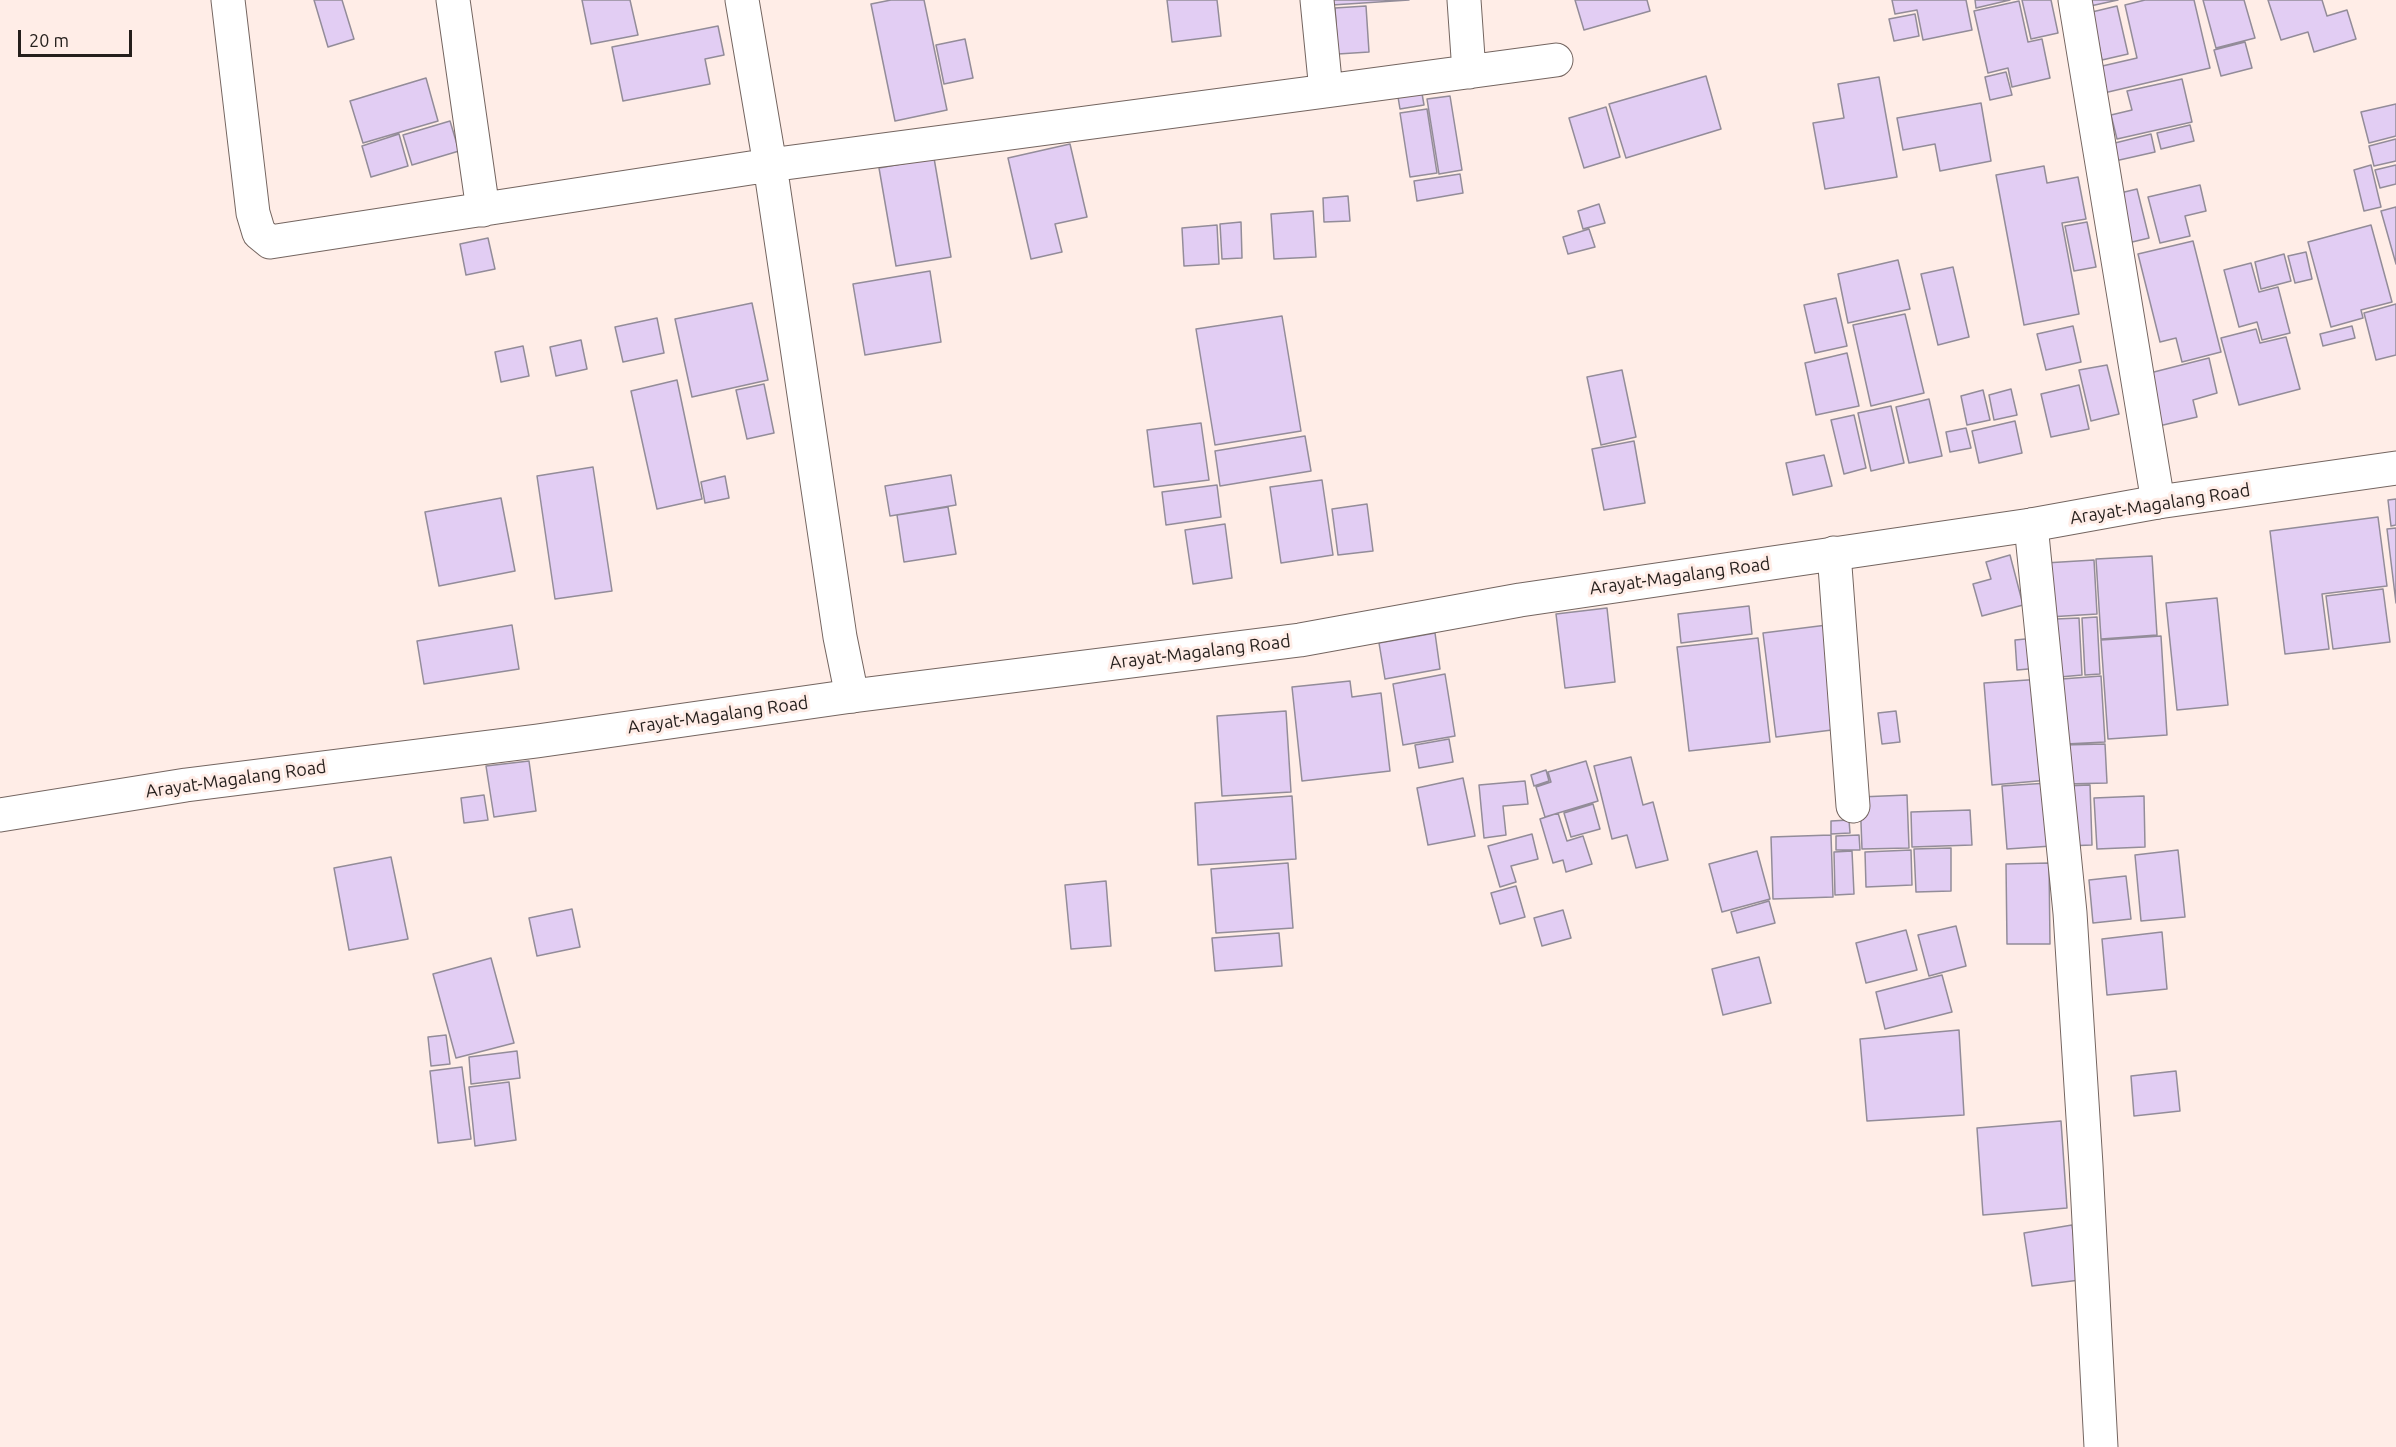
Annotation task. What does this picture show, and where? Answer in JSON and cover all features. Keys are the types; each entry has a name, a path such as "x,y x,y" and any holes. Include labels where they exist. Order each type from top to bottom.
{"street":[{"path":"228,0 253,213 260,233 270,242 770,165 1556,60"},
{"path":"453,0 483,210"},
{"path":"742,0 770,165 840,637 852,696"},
{"path":"1317,0 1326,92"},
{"path":"1464,0 1469,72"},
{"path":"2075,0 2158,502"},
{"name":"Arayat-Magalang Road","path":"0,815 186,785 537,741 852,696 1300,640 1520,600 2031,525 2158,502 2396,468"},
{"path":"2031,525 2070,913 2101,1447"},
{"path":"1834,553 1853,806"}],"building":[{"path":"314,0 342,0 354,39 328,47"},
{"path":"582,0 630,0 638,35 591,44"},
{"path":"891,0 924,0 947,110 895,121 871,4"},
{"path":"1167,0 1217,0 1221,36 1172,42"},
{"path":"1332,0 1409,0 1332,5"},
{"path":"1575,0 1647,0 1650,11 1584,30"},
{"path":"1892,0 1966,0 1972,30 1923,40 1917,10 1895,14"},
{"path":"1975,0 2010,0 1976,8"},
{"path":"2022,0 2051,0 2058,33 2031,39"},
{"path":"2079,0 2118,0 2081,8"},
{"path":"2145,0 2194,0 2210,68 2104,93 2098,67 2137,58 2125,5"},
{"path":"2203,0 2244,0 2255,38 2216,48"},
{"path":"2268,0 2322,0 2327,16 2347,10 2356,39 2314,52 2308,32 2281,40"},
{"path":"2019,1 2028,42 2042,39 2050,78 2012,87 2008,68 1988,73 1974,11"},
{"path":"1366,6 1369,52 1338,54 1335,8"},
{"path":"2117,6 2128,54 2102,60 2092,12"},
{"path":"1915,14 1919,36 1894,41 1889,19"},
{"path":"718,26 724,55 705,59 710,84 623,101 612,47"},
{"path":"965,39 973,78 944,84 936,45"},
{"path":"2245,42 2252,68 2221,76 2214,50"},
{"path":"2006,72 2012,95 1990,100 1985,77"},
{"path":"1706,76 1721,129 1626,158 1609,104"},
{"path":"1879,77 1897,177 1825,189 1813,123 1844,118 1838,84"},
{"path":"426,78 438,121 363,143 350,101"},
{"path":"2182,79 2192,122 2117,139 2111,115 2132,110 2127,91"},
{"path":"1420,82 1424,105 1400,109 1396,85"},
{"path":"1450,96 1462,170 1439,174 1427,99"},
{"path":"1981,103 1991,161 1940,171 1935,144 1903,150 1897,118"},
{"path":"2396,104 2396,136 2369,143 2361,112"},
{"path":"1606,107 1620,157 1584,168 1569,118"},
{"path":"1427,109 1437,173 1410,177 1400,113"},
{"path":"450,121 459,151 412,165 403,135"},
{"path":"2190,125 2194,141 2161,149 2157,133"},
{"path":"399,134 408,166 371,177 362,146"},
{"path":"2151,134 2155,152 2115,161 2111,144"},
{"path":"2396,139 2396,161 2374,166 2369,146"},
{"path":"1070,144 1087,217 1055,224 1062,252 1031,259 1008,158"},
{"path":"934,158 951,257 896,266 879,168"},
{"path":"2371,165 2381,207 2364,211 2354,170"},
{"path":"2396,165 2396,184 2380,188 2375,170"},
{"path":"2044,166 2047,183 2078,177 2086,219 2062,223 2079,314 2024,325 1996,175"},
{"path":"1460,174 1463,193 1417,201 1414,181"},
{"path":"2200,185 2206,211 2185,216 2190,236 2160,243 2148,197"},
{"path":"2137,189 2149,238 2128,243 2116,194"},
{"path":"1348,196 1350,221 1324,222 1323,198"},
{"path":"1599,204 1605,223 1583,229 1578,211"},
{"path":"2396,207 2396,264 2381,211"},
{"path":"1313,211 1316,257 1274,259 1271,214"},
{"path":"1241,222 1242,258 1222,259 1220,224"},
{"path":"2087,222 2096,267 2074,271 2065,226"},
{"path":"1217,225 1219,264 1184,266 1182,228"},
{"path":"2371,225 2392,302 2361,310 2363,318 2331,327 2308,242"},
{"path":"1589,229 1595,247 1568,254 1563,237"},
{"path":"488,238 495,269 466,275 460,244"},
{"path":"2193,241 2221,352 2182,362 2176,338 2160,342 2138,254"},
{"path":"2306,252 2312,279 2295,283 2288,256"},
{"path":"2284,254 2291,281 2261,289 2255,262"},
{"path":"1898,260 1910,309 1848,323 1838,274"},
{"path":"2251,263 2259,292 2278,287 2290,333 2262,340 2257,322 2239,327 2224,270"},
{"path":"1953,267 1969,337 1938,345 1921,274"},
{"path":"930,271 941,342 865,355 853,284"},
{"path":"1836,298 1847,346 1815,353 1804,305"},
{"path":"752,303 768,380 692,397 675,319"},
{"path":"2396,304 2396,355 2376,360 2364,313"},
{"path":"1905,314 1924,393 1871,406 1853,325"},
{"path":"1282,316 1301,431 1215,445 1196,329"},
{"path":"657,318 664,353 623,362 615,327"},
{"path":"2073,326 2081,362 2046,370 2037,334"},
{"path":"2352,326 2355,338 2323,346 2320,334"},
{"path":"2256,329 2260,343 2286,337 2300,389 2239,405 2221,338"},
{"path":"581,340 587,369 556,376 550,347"},
{"path":"523,346 529,376 501,382 495,352"},
{"path":"1847,353 1859,406 1816,415 1805,363"},
{"path":"2209,358 2217,393 2193,400 2197,417 2159,426 2146,374"},
{"path":"2107,365 2119,414 2091,421 2079,370"},
{"path":"1622,370 1636,437 1601,445 1587,377"},
{"path":"677,380 702,499 657,509 631,391"},
{"path":"764,384 774,433 747,439 736,390"},
{"path":"2079,385 2089,429 2051,437 2041,394"},
{"path":"2011,389 2017,415 1994,420 1989,395"},
{"path":"1983,390 1990,420 1967,425 1961,396"},
{"path":"1929,399 1942,456 1909,463 1896,407"},
{"path":"1891,406 1904,463 1871,471 1858,413"},
{"path":"1854,415 1866,468 1844,474 1831,420"},
{"path":"2015,421 2022,453 1979,463 1972,431"},
{"path":"1201,423 1209,480 1154,487 1147,430"},
{"path":"1966,428 1971,448 1950,452 1946,432"},
{"path":"1305,436 1311,471 1220,486 1215,451"},
{"path":"1634,441 1645,503 1604,510 1592,449"},
{"path":"1824,455 1832,486 1793,495 1786,463"},
{"path":"593,467 612,591 555,599 537,476"},
{"path":"951,475 956,505 890,516 885,486"},
{"path":"725,476 729,498 705,503 701,482"},
{"path":"1322,480 1333,555 1281,563 1270,487"},
{"path":"1217,485 1221,517 1166,525 1162,492"},
{"path":"501,498 515,571 439,586 425,512"},
{"path":"2396,499 2396,525 2391,526 2388,500"},
{"path":"1367,504 1373,551 1338,555 1332,509"},
{"path":"948,507 956,554 904,562 897,515"},
{"path":"2378,517 2387,586 2322,594 2329,649 2285,654 2270,531"},
{"path":"1225,524 1232,578 1193,584 1185,530"},
{"path":"2396,528 2396,603 2387,529"},
{"path":"2010,555 2023,605 1982,616 1973,584 1991,579 1986,562"},
{"path":"2152,556 2157,635 2101,639 2096,559"},
{"path":"2094,560 2097,614 2049,617 2045,563"},
{"path":"2383,589 2390,642 2333,649 2326,596"},
{"path":"2217,598 2228,705 2177,710 2166,603"},
{"path":"1749,606 1752,634 1681,643 1678,614"},
{"path":"1607,608 1615,682 1565,688 1556,614"},
{"path":"2097,617 2100,674 2085,675 2082,618"},
{"path":"2079,618 2082,675 2060,677 2056,619"},
{"path":"512,625 519,669 424,684 417,641"},
{"path":"1827,625 1840,729 1776,737 1763,633"},
{"path":"1435,633 1440,669 1385,679 1379,643"},
{"path":"2161,636 2167,735 2108,739 2101,640"},
{"path":"1758,638 1770,742 1689,751 1677,647"},
{"path":"2036,638 2039,668 2017,670 2015,640"},
{"path":"1445,674 1455,736 1403,745 1393,684"},
{"path":"2101,676 2105,742 2066,744 2062,679"},
{"path":"2042,679 2049,780 1992,785 1984,683"},
{"path":"1350,681 1352,697 1381,693 1390,771 1302,781 1292,687"},
{"path":"1286,711 1291,792 1222,796 1217,716"},
{"path":"1896,711 1900,742 1882,744 1878,713"},
{"path":"1449,739 1453,762 1419,768 1415,745"},
{"path":"2105,744 2107,783 2065,784 2063,745"},
{"path":"1631,757 1643,805 1653,802 1668,860 1636,868 1627,835 1612,839 1594,766"},
{"path":"529,761 536,811 494,817 486,766"},
{"path":"1586,761 1598,801 1545,817 1536,787 1551,782 1548,772"},
{"path":"1546,770 1549,781 1534,786 1531,775"},
{"path":"1463,778 1475,836 1428,845 1417,788"},
{"path":"1525,781 1528,804 1503,806 1506,835 1484,838 1479,785"},
{"path":"2048,783 2052,846 2007,849 2002,786"},
{"path":"2090,785 2092,845 2066,846 2064,786"},
{"path":"484,795 488,820 464,823 461,798"},
{"path":"1907,795 1909,848 1862,849 1860,797"},
{"path":"1292,796 1296,859 1198,865 1195,803"},
{"path":"2144,796 2145,847 2097,849 2094,798"},
{"path":"1593,804 1600,829 1571,837 1564,813"},
{"path":"1970,810 1972,845 1912,847 1911,812"},
{"path":"1558,813 1567,841 1583,836 1592,864 1566,872 1563,860 1553,863 1540,819"},
{"path":"1849,820 1850,833 1831,834 1831,821"},
{"path":"1532,834 1538,859 1511,866 1516,882 1500,887 1488,846"},
{"path":"1831,835 1833,897 1773,899 1771,837"},
{"path":"1859,835 1860,850 1836,850 1836,836"},
{"path":"1951,848 1951,891 1916,892 1914,849"},
{"path":"1911,850 1912,885 1866,887 1865,852"},
{"path":"2178,850 2185,917 2141,921 2135,855"},
{"path":"1757,851 1770,899 1722,912 1709,864"},
{"path":"1852,851 1854,894 1835,895 1834,852"},
{"path":"391,857 408,939 349,950 334,868"},
{"path":"1288,863 1293,928 1216,933 1211,869"},
{"path":"2049,863 2050,944 2007,944 2006,864"},
{"path":"2126,876 2131,919 2093,923 2089,880"},
{"path":"1106,881 1111,946 1071,949 1065,885"},
{"path":"1516,886 1525,917 1500,924 1491,893"},
{"path":"1769,901 1775,923 1737,933 1731,912"},
{"path":"572,909 580,947 537,956 529,918"},
{"path":"1563,910 1571,938 1542,946 1534,918"},
{"path":"1956,926 1966,966 1929,976 1918,935"},
{"path":"1906,930 1917,970 1866,983 1856,943"},
{"path":"2162,932 2167,989 2107,995 2102,939"},
{"path":"1279,933 1282,966 1215,971 1212,938"},
{"path":"1759,957 1771,1003 1723,1015 1712,969"},
{"path":"491,958 514,1043 456,1058 433,974"},
{"path":"1942,975 1952,1012 1885,1029 1876,992"},
{"path":"1959,1030 1964,1115 1867,1121 1860,1039"},
{"path":"446,1035 450,1064 431,1066 428,1037"},
{"path":"517,1051 520,1078 471,1084 469,1057"},
{"path":"462,1067 471,1139 438,1143 430,1071"},
{"path":"2176,1071 2180,1111 2134,1116 2131,1076"},
{"path":"509,1082 516,1140 475,1146 469,1087"},
{"path":"2061,1121 2067,1208 1983,1215 1977,1128"},
{"path":"2072,1225 2080,1280 2032,1286 2024,1233"}]}
